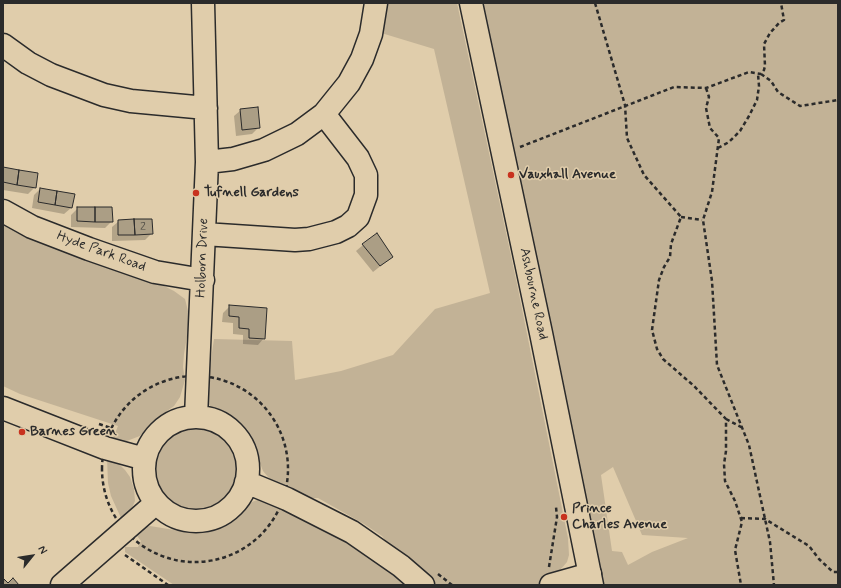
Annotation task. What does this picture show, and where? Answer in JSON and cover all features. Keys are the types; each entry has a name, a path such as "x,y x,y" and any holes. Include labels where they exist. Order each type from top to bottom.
{"main road":[{"name":"Holborn Drive","path":"196,417 207,162 203,3"},
{"path":"207,162 233,159 264,150 297,134 324,114 349,83 362,59 371,34 376,3"},
{"name":"Ashbourne Road","path":"471,3 541,333 591,580"},
{"path":"3,45 28,62 52,75 104,95 131,101 206,108"},
{"path":"204,234 295,240 309,239 336,232 348,226 358,216 366,195 366,175 358,158 324,114"},
{"name":"Hyde Park Road","path":"3,211 32,226 89,249 155,272 202,280"},
{"path":"3,408 106,448 145,459"},
{"path":"196,417 219,423 237,438 247,458 246,482 236,502 218,516 208,520 185,520 174,517 156,503 145,482 145,459 155,437 163,429 174,422 196,417"},
{"path":"246,482 283,497 352,532 401,566 423,585"},
{"path":"62,585 156,503"},
{"path":"548,578 591,580"}],"path":[{"path":"595,3 625,105 627,138 634,155 644,175 681,217 703,220"},
{"path":"718,148 729,142 740,131 756,100 759,74 764,70 765,66 764,44 770,33 779,23 784,20 781,3"},
{"path":"516,148 674,87 706,88 748,72 759,74 770,81 778,92 800,106 838,100"},
{"path":"706,88 709,97 706,108 710,128 719,138 712,192 703,220 712,281 717,365 749,444 770,542 774,585"},
{"path":"681,217 671,244 670,257 659,280 652,330 663,359 694,386 726,419 743,428"},
{"path":"210,375 241,388 259,400 272,416 281,433 287,464 287,486 274,517 262,534 244,548 211,562 184,562 165,557 145,548 125,531 113,510 106,492 103,461 106,448 108,436 117,418 141,393 167,380 180,376 210,375"},
{"path":"726,419 726,451 724,464 726,481 742,522 735,550 741,585"},
{"path":"548,578 557,517 555,502"},
{"path":"741,518 765,519 809,546 819,559 833,572 838,572"},
{"path":"107,546 116,548 168,585"}],"shaded area":[{"path":"384,3 457,3 517,284 568,538 569,555 567,562 554,577 538,585 435,585 392,549 382,536 364,524 318,498 306,498 281,486 269,478 263,471 252,442 243,428 228,415 211,407 205,400 214,339 292,341 295,380 341,371 393,355 435,309 490,293 434,49 378,32"},
{"path":"480,3 838,3 838,585 604,585 508,124","holes":["613,467 642,535 688,538 652,552 628,565 622,552 612,551 601,475"]},
{"path":"3,222 158,283 174,291 185,299 190,319 184,354 183,367 185,380 180,397 174,406 153,421 140,436 124,442 116,441 113,438 118,426 20,394 3,386"},
{"path":"195,428 211,432 224,440 232,453 236,469 232,485 224,498 211,506 195,510 179,506 166,498 158,485 154,469 158,453 166,440 179,432"},
{"path":"107,457 116,461 125,470 130,477 134,489 135,501 131,510 121,518 111,496 108,483"},
{"path":"260,499 304,517 385,565 410,585 174,585 125,552 125,547 138,547 141,541 134,532 141,529 150,526 193,533 206,532 230,523 249,503"}],"building":[{"path":"258,107 260,128 242,130 240,109"},
{"path":"3,167 19,170 17,185 3,182"},
{"path":"19,170 38,173 36,188 17,185"},
{"path":"40,188 57,191 55,205 38,202"},
{"path":"57,191 75,194 72,208 55,205"},
{"path":"77,207 95,207 95,222 77,221"},
{"path":"95,207 112,207 113,222 95,222"},
{"path":"134,219 152,219 153,234 135,235"},
{"path":"134,219 135,235 118,235 118,220"},
{"path":"377,233 393,257 380,266 362,244"},
{"path":"229,305 267,308 265,339 249,338 249,329 239,328 239,317 229,316"},
{"path":"13,578 19,585 3,585 4,579 8,583"}],"place":[{"name":"Vauxhall Avenue","path":"511,175"},
{"name":"Tufnell Gardens","path":"196,193"},
{"name":"Barnes Green","path":"22,432"},
{"name":"Prince Charles Avenue","path":"564,517"}]}
